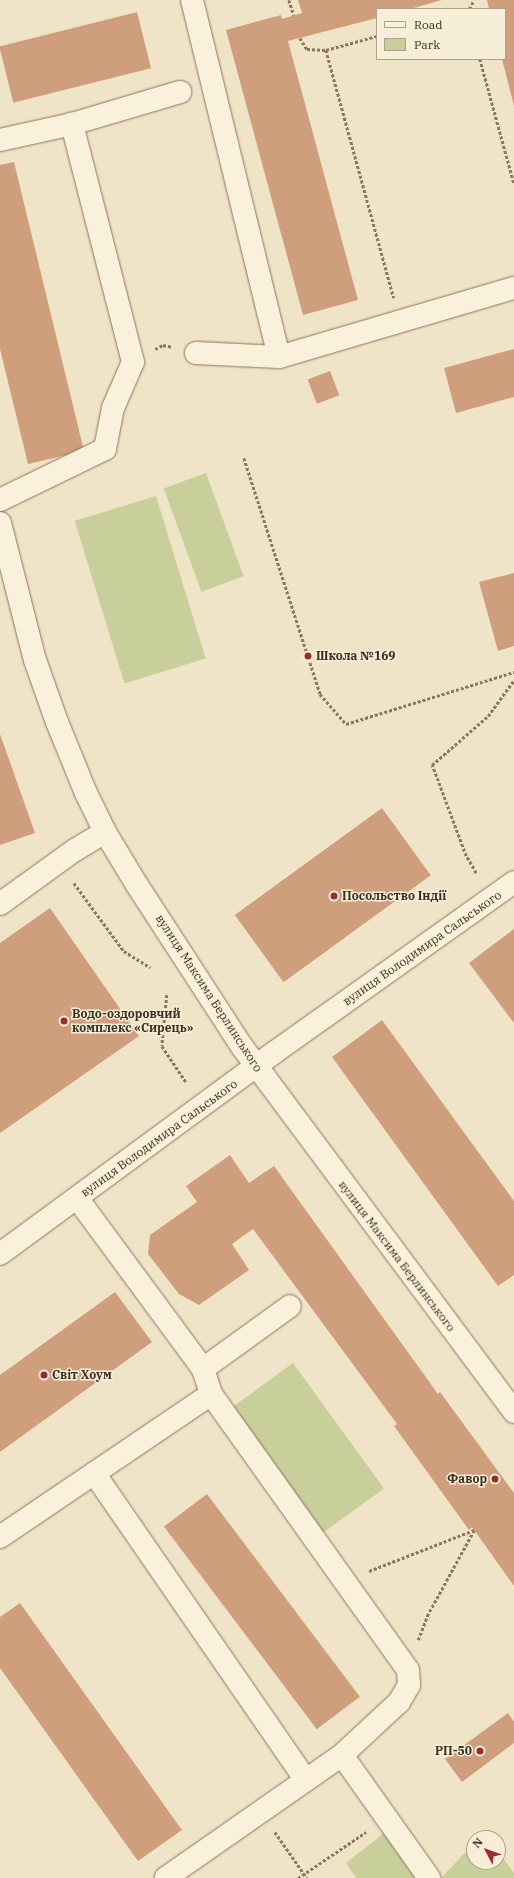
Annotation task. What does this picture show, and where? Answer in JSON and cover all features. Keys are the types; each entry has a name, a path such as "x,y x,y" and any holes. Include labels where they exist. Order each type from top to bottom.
{"street":[{"path":"192,0 279,357"},
{"path":"0,140 72,124 180,92"},
{"path":"0,500 105,449 113,408 133,362 72,124"},
{"path":"196,353 279,357 514,288"},
{"name":"вулиця Максима Берлинського","path":"0,523 35,660 60,729 86,793 104,832 136,885 256,1066 514,1412"},
{"path":"0,904 104,832"},
{"name":"вулиця Володимира Сальського","path":"0,1254 256,1066 514,882"},
{"path":"77,1198 203,1369 211,1394 408,1670 409,1685 399,1702 342,1755 166,1878"},
{"path":"203,1369 290,1306"},
{"path":"0,1537 211,1394"},
{"path":"94,1473 306,1780"},
{"path":"342,1755 429,1878"}],"path":[{"path":"290,0 294,15"},
{"path":"300,38 307,49 326,50 376,36"},
{"path":"326,50 400,321"},
{"path":"480,60 514,183"},
{"path":"133,362 163,345 196,353"},
{"path":"244,458 320,694 346,724 514,672"},
{"path":"476,873 466,856 432,765 488,716 514,680"},
{"path":"59,862 124,951 150,967"},
{"path":"167,994 162,1046 186,1082"},
{"path":"344,1581 474,1530 427,1616 408,1670"},
{"path":"261,1812 307,1878"},
{"path":"298,1878 387,1818"}],"green space":[{"path":"206,473 244,576 201,592 164,488"},
{"path":"156,496 206,659 124,683 75,521"},
{"path":"293,1363 384,1488 320,1535 229,1409"},
{"path":"384,1833 415,1878 356,1878 346,1863"},
{"path":"466,1851 466,1870 506,1870 506,1862 514,1873 514,1878 441,1878"}],"building":[{"path":"298,0 442,0 414,8 376,8 376,18 288,41 358,300 303,315 226,30 281,15 282,19 302,13"},
{"path":"487,0 514,0 514,106 502,60 506,60 506,8 489,8"},
{"path":"137,12 151,68 13,103 0,46"},
{"path":"14,162 84,451 28,464 0,349 0,165"},
{"path":"514,349 514,397 456,413 444,368"},
{"path":"330,371 339,395 317,404 308,380"},
{"path":"514,573 514,646 498,651 479,582"},
{"path":"0,734 35,833 0,845"},
{"name":"Посольство Індії","path":"382,808 431,875 284,982 235,915"},
{"name":"Водо-оздоровчий комплекс «Сирець»","path":"50,908 139,1036 0,1133 0,943"},
{"path":"514,929 514,1023 469,963"},
{"path":"382,1020 514,1201 514,1275 498,1286 332,1057"},
{"path":"230,1155 249,1183 274,1166 438,1394 440,1392 514,1493 514,1586 472,1527 469,1530 394,1426 397,1424 253,1229 232,1244 249,1270 199,1305 179,1294 148,1254 150,1235 197,1202 186,1186"},
{"path":"115,1292 152,1342 0,1452 0,1375"},
{"path":"207,1494 360,1697 317,1729 164,1526"},
{"path":"20,1603 182,1830 138,1861 0,1668 0,1617"},
{"name":"РП-50","path":"508,1713 514,1722 514,1743 462,1782 445,1759"}],"place":[{"name":"Школа №169","path":"308,656"},
{"name":"Посольство Індії","path":"334,896"},
{"name":"Водо-оздоровчий комплекс «Сирець»","path":"64,1021"},
{"name":"Світ Хоум","path":"44,1375"},
{"name":"Фавор","path":"495,1479"},
{"name":"РП-50","path":"480,1751"}]}
